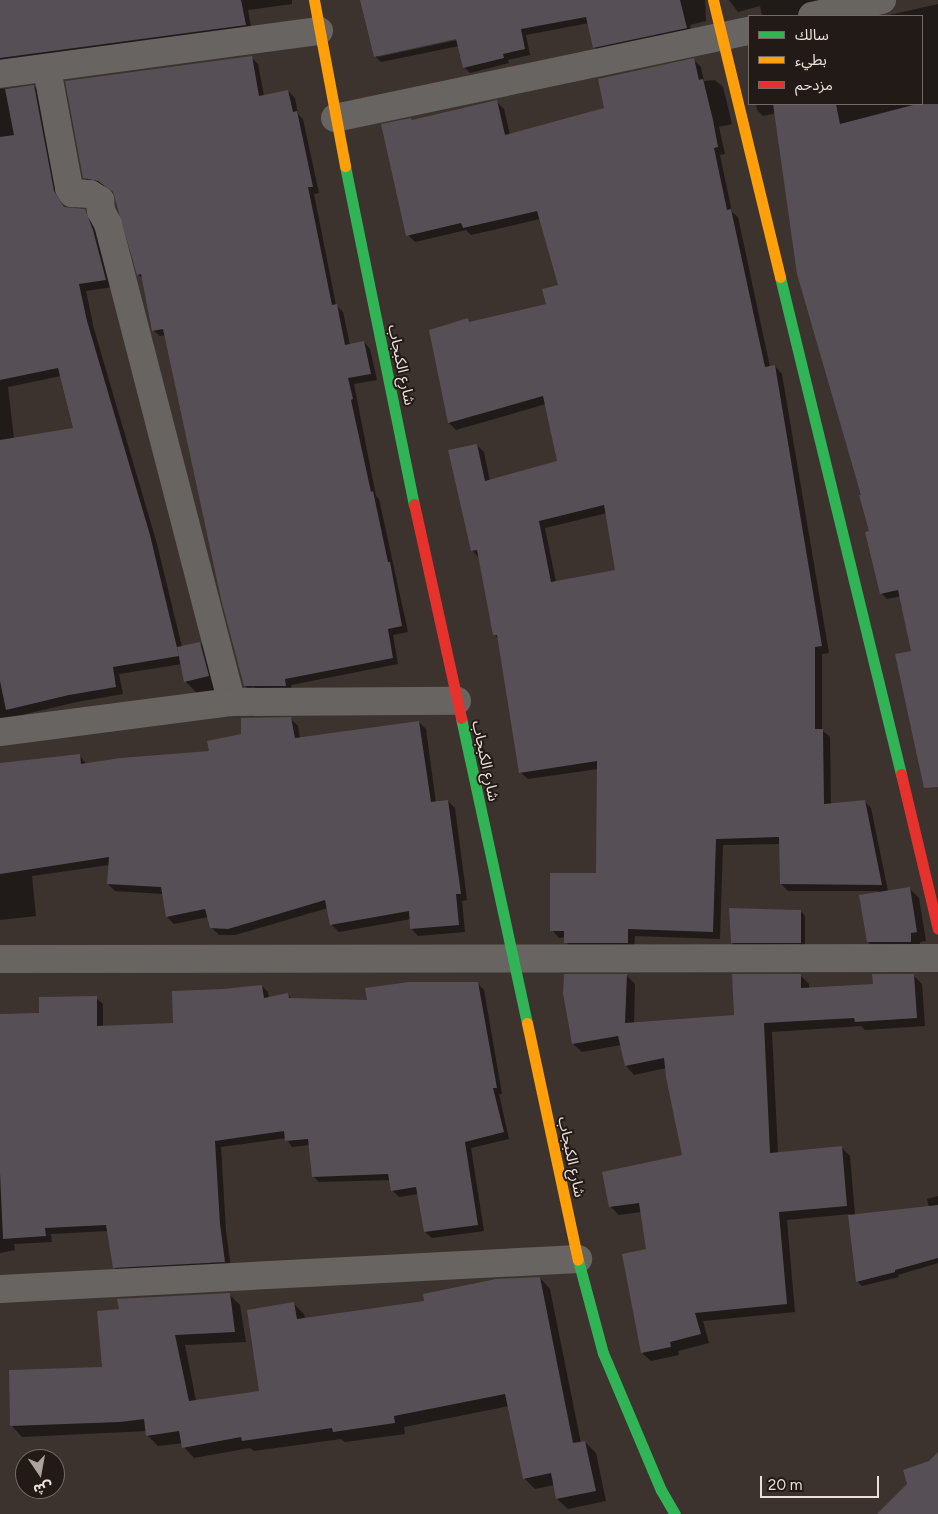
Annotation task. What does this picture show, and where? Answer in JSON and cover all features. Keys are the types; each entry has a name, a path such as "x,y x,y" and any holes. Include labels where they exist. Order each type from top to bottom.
{"main road":[{"name":"شارع الكبجاب","path":"314,0 335,118 457,701 578,1259 603,1353 661,1490 675,1514"},
{"path":"713,0 938,929"}],"street":[{"path":"816,15 882,0"},
{"path":"0,74 47,70 319,31"},
{"path":"335,118 748,31"},
{"path":"47,70 69,188 72,194 90,194 100,200 101,211 108,224 232,702"},
{"path":"0,732 232,702 457,701"},
{"path":"0,959 938,958"},
{"path":"0,1289 578,1259"}],"building":[{"path":"0,0 241,0 246,25 0,58"},
{"path":"360,0 680,0 687,28 593,48 586,17 521,29 525,49 503,54 504,58 463,68 456,39 374,57"},
{"path":"252,56 259,96 288,90 293,112 297,111 313,187 308,187 332,305 337,304 345,345 364,341 371,374 348,378 371,492 373,491 388,562 390,562 402,626 388,629 393,658 285,679 286,686 244,686 221,599 163,329 152,331 141,274 137,275 113,192 98,181 83,178 65,81"},
{"path":"694,58 699,80 703,79 718,147 714,148 727,210 731,209 765,367 775,365 822,646 815,647 815,729 823,729 824,804 865,800 882,885 780,884 779,837 716,839 713,932 628,929 628,943 564,943 564,931 550,931 550,873 596,873 597,761 519,773 497,635 493,635 477,550 471,551 448,450 477,444 485,481 557,461 543,396 448,423 429,330 468,318 469,322 546,304 542,289 558,285 537,211 463,228 461,223 406,236 381,124 411,118 412,120 497,100 505,135 604,108 598,79","holes":["604,505 615,570 551,582 539,521"]},
{"path":"34,85 54,191 64,207 85,209 93,230 106,280 79,284 87,321 150,535 179,656 113,667 116,687 69,695 6,710 0,681 0,440 73,428 58,368 0,380 0,137 14,135 5,89"},
{"path":"938,104 938,787 924,788 895,654 911,651 898,590 880,594 865,532 869,531 859,495 861,495 797,274 773,105 836,105 840,124 913,105"},
{"path":"200,642 209,676 184,682 177,647"},
{"path":"291,717 295,738 419,721 431,802 448,800 461,894 456,894 459,925 410,929 409,911 330,925 325,900 228,929 210,928 205,909 166,917 161,887 107,884 109,857 0,874 0,763 80,754 81,764 120,758 209,751 207,741 241,734 241,718"},
{"path":"910,887 917,932 911,933 911,942 867,942 859,895"},
{"path":"729,908 801,910 801,943 731,943"},
{"path":"564,974 627,974 625,1023 734,1015 732,974 801,974 801,988 873,984 872,974 914,974 917,1018 855,1022 854,1018 764,1023 770,1153 842,1146 847,1206 779,1212 787,1304 695,1313 701,1334 670,1342 671,1347 641,1353 622,1254 646,1249 639,1203 609,1207 602,1172 682,1155 666,1077 664,1058 625,1066 618,1036 572,1044 563,993"},
{"path":"409,982 478,982 497,1088 493,1088 504,1132 465,1142 478,1225 424,1232 416,1187 391,1191 388,1174 312,1177 308,1139 285,1141 284,1131 215,1141 220,1224 225,1262 113,1268 106,1225 45,1228 46,1236 3,1239 0,1173 0,1014 39,1013 39,997 97,996 97,1026 173,1023 172,991 262,985 264,998 288,993 289,998 367,1000 365,988"},
{"path":"938,1205 938,1258 856,1282 848,1215"},
{"path":"540,1277 573,1443 585,1441 596,1491 556,1499 551,1473 523,1479 505,1394 394,1416 395,1423 333,1432 332,1428 242,1441 241,1437 182,1448 179,1431 146,1436 144,1419 120,1422 10,1426 9,1370 102,1367 97,1311 119,1309 117,1299 230,1293 235,1332 175,1335 189,1401 259,1391 247,1310 294,1302 297,1319 424,1301 423,1294 496,1279"},
{"path":"938,1452 938,1514 877,1514 907,1484 903,1470 929,1461"}],"traffic: fast":[{"path":"345,166 414,504"},
{"path":"780,277 901,774"},
{"path":"461,718 527,1023"},
{"path":"578,1260 603,1353 661,1490 675,1514"}],"traffic: slow":[{"path":"314,0 345,166"},
{"path":"713,0 780,277"},
{"path":"527,1023 578,1260"}],"traffic: jam":[{"path":"414,504 461,718"},
{"path":"901,774 938,929"}]}
